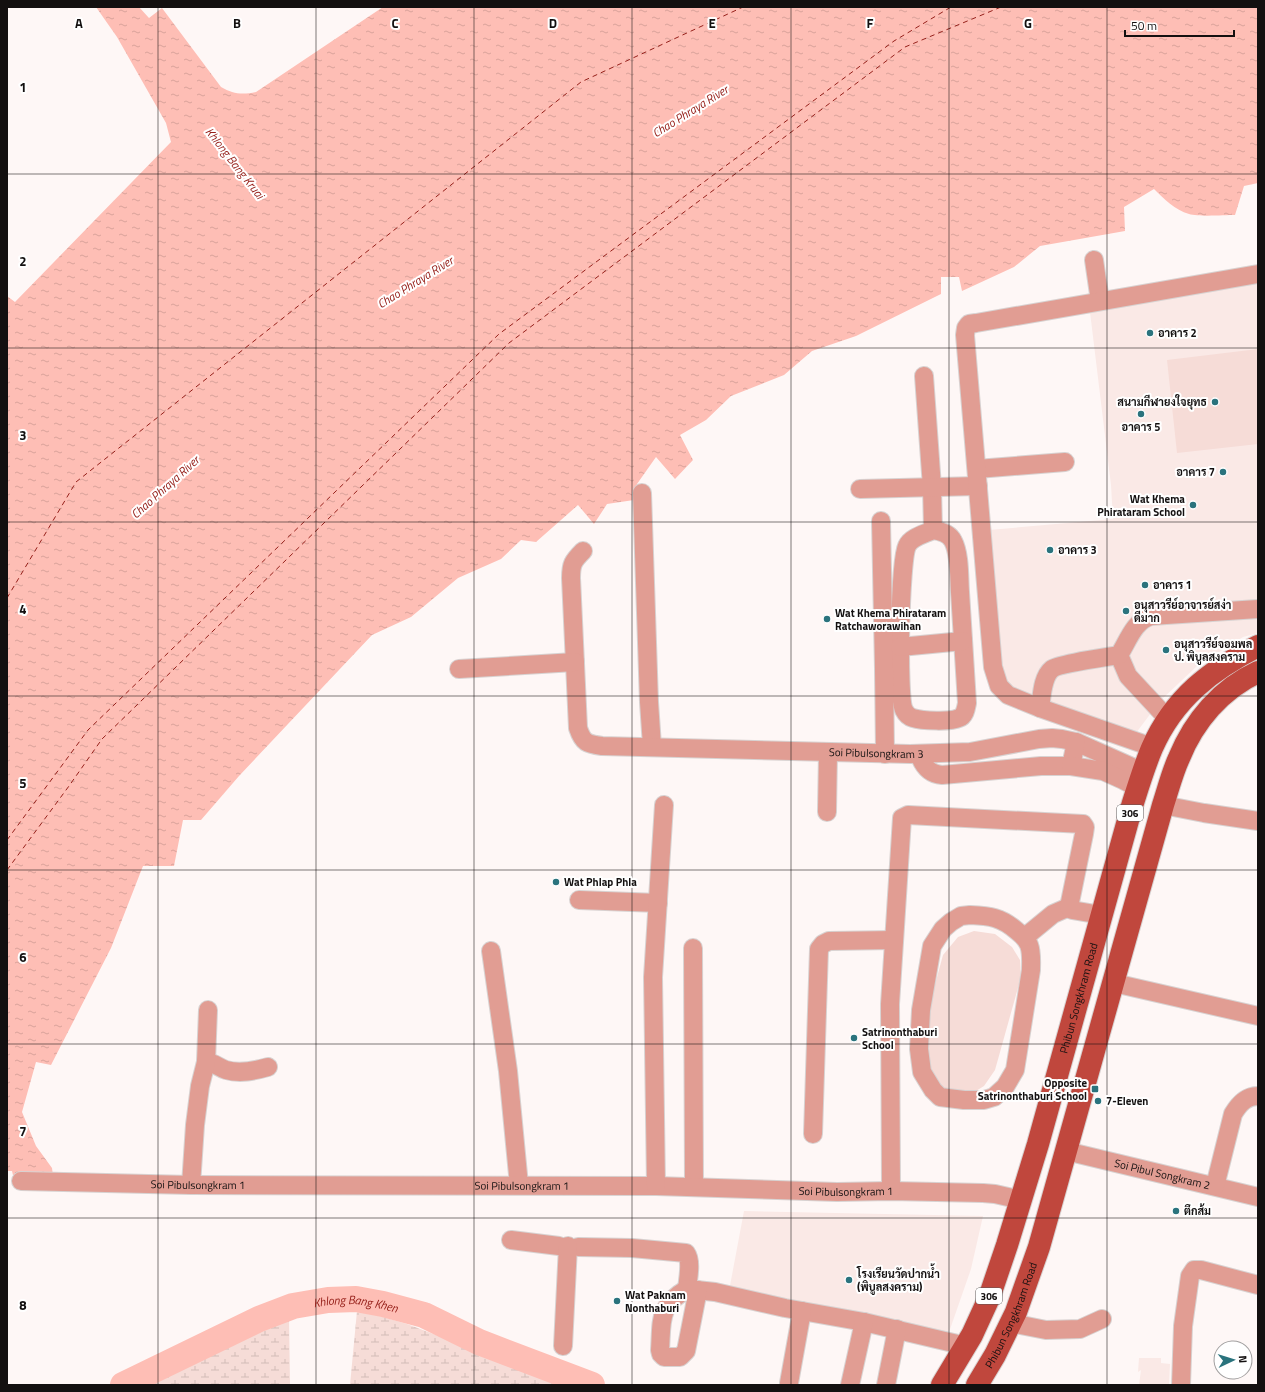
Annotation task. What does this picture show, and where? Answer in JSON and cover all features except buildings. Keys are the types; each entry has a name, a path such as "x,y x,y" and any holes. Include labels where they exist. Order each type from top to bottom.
{"main road":[{"name":"Phibun Songkhram Road","path":"942,1385 966,1346 989,1298 1038,1144 1140,780 1152,747 1168,719 1186,695 1222,665 1258,646"},
{"name":"Phibun Songkhram Road","path":"977,1385 995,1355 1011,1323 1039,1247 1178,758 1199,721 1210,706 1225,692 1246,677 1258,672"},
{"path":"1038,1144 1066,1151"},
{"path":"1021,1200 1049,1210"}],"street":[{"path":"1094,260 1100,301"},
{"path":"1152,747 1044,710 1008,695 999,686 993,667 965,335 966,328 969,324 1258,274"},
{"path":"924,376 932,487 933,530"},
{"path":"860,489 932,487 978,477 1065,462"},
{"path":"642,493 649,702 652,746"},
{"path":"881,521 885,754"},
{"path":"933,530 945,532 950,536 954,542 958,558 967,703 965,712 959,718 946,721 913,718 904,710 901,694 900,647 904,559 907,546 914,539 933,530"},
{"name":"Soi Pibulsongkram 3","path":"583,551 571,566 578,728 581,738 588,744 602,746 652,746 919,754 970,752 1039,739 1056,738 1076,742 1140,780"},
{"path":"1056,738 1044,710 1046,676 1051,670 1064,665 1119,655 1138,623 1151,616 1258,609"},
{"path":"900,647 963,641"},
{"path":"1119,655 1128,676 1168,719"},
{"path":"459,669 574,662"},
{"path":"1071,766 1076,742"},
{"path":"827,812 828,752"},
{"path":"919,754 921,762 928,770 934,774 942,775 1041,766 1071,766 1103,772 1123,780 1140,780"},
{"path":"656,1186 654,977 664,804"},
{"path":"1164,805 1258,821"},
{"path":"891,1191 889,1039 901,820 906,815 1083,824 1085,827 1084,834 1069,907"},
{"path":"579,900 658,903"},
{"path":"1069,907 1072,910 1102,915"},
{"path":"1025,937 1052,914 1069,907"},
{"path":"970,915 988,916 999,919 1009,924 1025,937 1031,954 1031,970 1015,1070 1005,1087 994,1096 984,1100 964,1100 940,1097 933,1090 922,1072 919,1049 921,1010 932,946 943,929 951,922 961,916 970,915"},
{"path":"813,1134 819,949 823,944 829,941 894,940"},
{"path":"693,948 694,1187"},
{"path":"491,951 508,1071 519,1185"},
{"path":"1114,983 1258,1016"},
{"path":"191,1185 195,1125 200,1086 206,1062 208,1010"},
{"path":"206,1062 210,1062 225,1070 238,1073 268,1068"},
{"path":"1215,1186 1233,1114 1239,1105 1246,1099 1253,1096 1258,1096"},
{"name":"Soi Pibul Songkram 2","path":"1066,1151 1258,1197"},
{"name":"Soi Pibulsongkram 1","path":"21,1181 191,1185 656,1186 837,1192 891,1191 983,1193 996,1194 1021,1200"},
{"path":"511,1240 568,1246 632,1248 686,1253 690,1262 693,1290 716,1292 802,1311 864,1322 966,1346"},
{"path":"563,1346 568,1246"},
{"path":"1182,1385 1184,1326 1190,1276 1194,1270 1202,1270 1258,1284"},
{"path":"789,1383 802,1311"},
{"path":"1011,1323 1046,1330 1080,1329 1102,1319"},
{"path":"850,1385 864,1322"},
{"path":"886,1385 897,1329"}],"shaded area":[{"path":"1258,282 1258,633 1243,637 1197,666 1160,701 1136,733 1015,692 1006,685 997,665 989,530 1113,519 1111,485 1090,312"},
{"name":"โรงเรียนวัดปากน้ำ (พิบูลสงคราม)","path":"744,1211 983,1216 971,1269 948,1335 729,1291"},
{"path":"1139,1358 1161,1358 1161,1363 1170,1364 1169,1385 1139,1385 1141,1370 1138,1372"}],"green space":[{"name":"สนามกีฬายงใจยุทธ","path":"1258,349 1258,444 1177,453 1167,360"},
{"path":"974,931 995,934 1012,947 1020,960 1021,977 995,1070 984,1086 971,1094 937,1094 917,1051 943,955 958,937"},
{"path":"357,1311 363,1311 407,1324 568,1385 350,1385"},
{"path":"289,1317 290,1384 301,1385 142,1385 262,1327"}],"water":[{"path":"96,7 139,7 149,18 162,8 221,87 242,94 256,92 383,7 1258,7 1258,183 1244,186 1235,215 1205,216 1189,214 1174,207 1154,189 1124,207 1125,231 1040,246 1014,267 962,291 959,277 941,277 941,294 856,336 812,351 784,375 731,396 706,420 680,435 693,460 675,479 656,457 637,484 634,500 607,504 594,524 578,505 536,542 521,540 501,559 458,578 411,617 372,635 239,776 201,820 183,820 174,866 143,866 111,948 51,1065 36,1062 22,1112 36,1146 52,1168 54,1183 15,1184 12,1171 7,1171 7,296 15,302 171,142 166,123 117,37"}],"waterway":[{"name":"Khlong Bang Khen","path":"123,1385 259,1319 293,1306 328,1300 356,1299 383,1304 424,1315 479,1342 592,1385"}],"ferry route":[{"path":"7,598 76,482 581,82 743,7"},
{"path":"7,840 88,730 499,334 894,41 951,7"},
{"path":"7,870 102,739 509,343 905,47 1001,7"}],"place":[{"name":"อาคาร 2","path":"1150,333"},
{"name":"สนามกีฬายงใจยุทธ","path":"1215,402"},
{"name":"อาคาร 5","path":"1141,414"},
{"name":"อาคาร 7","path":"1223,472"},
{"name":"Wat Khema Phirataram School","path":"1193,505"},
{"name":"อาคาร 3","path":"1050,550"},
{"name":"อาคาร 1","path":"1145,585"},
{"name":"อนุสาวรีย์อาจารย์สง่า ดีมาก","path":"1126,611"},
{"name":"Wat Khema Phirataram Ratchaworawihan","path":"827,619"},
{"name":"อนุสาวรีย์จอมพล ป. พิบูลสงคราม","path":"1166,650"},
{"name":"Wat Phlap Phla","path":"556,882"},
{"name":"Satrinonthaburi School","path":"854,1038"},
{"name":"Opposite Satrinonthaburi School","path":"1095,1089"},
{"name":"7-Eleven","path":"1098,1101"},
{"name":"ตึกส้ม","path":"1176,1211"},
{"name":"โรงเรียนวัดปากน้ำ (พิบูลสงคราม)","path":"849,1280"},
{"name":"Wat Paknam Nonthaburi","path":"617,1301"}],"water label":[{"name":"Chao Phraya River","path":"690,111"},
{"name":"Khlong Bang Kruai","path":"235,163"},
{"name":"Chao Phraya River","path":"415,282"},
{"name":"Chao Phraya River","path":"165,487"}]}
